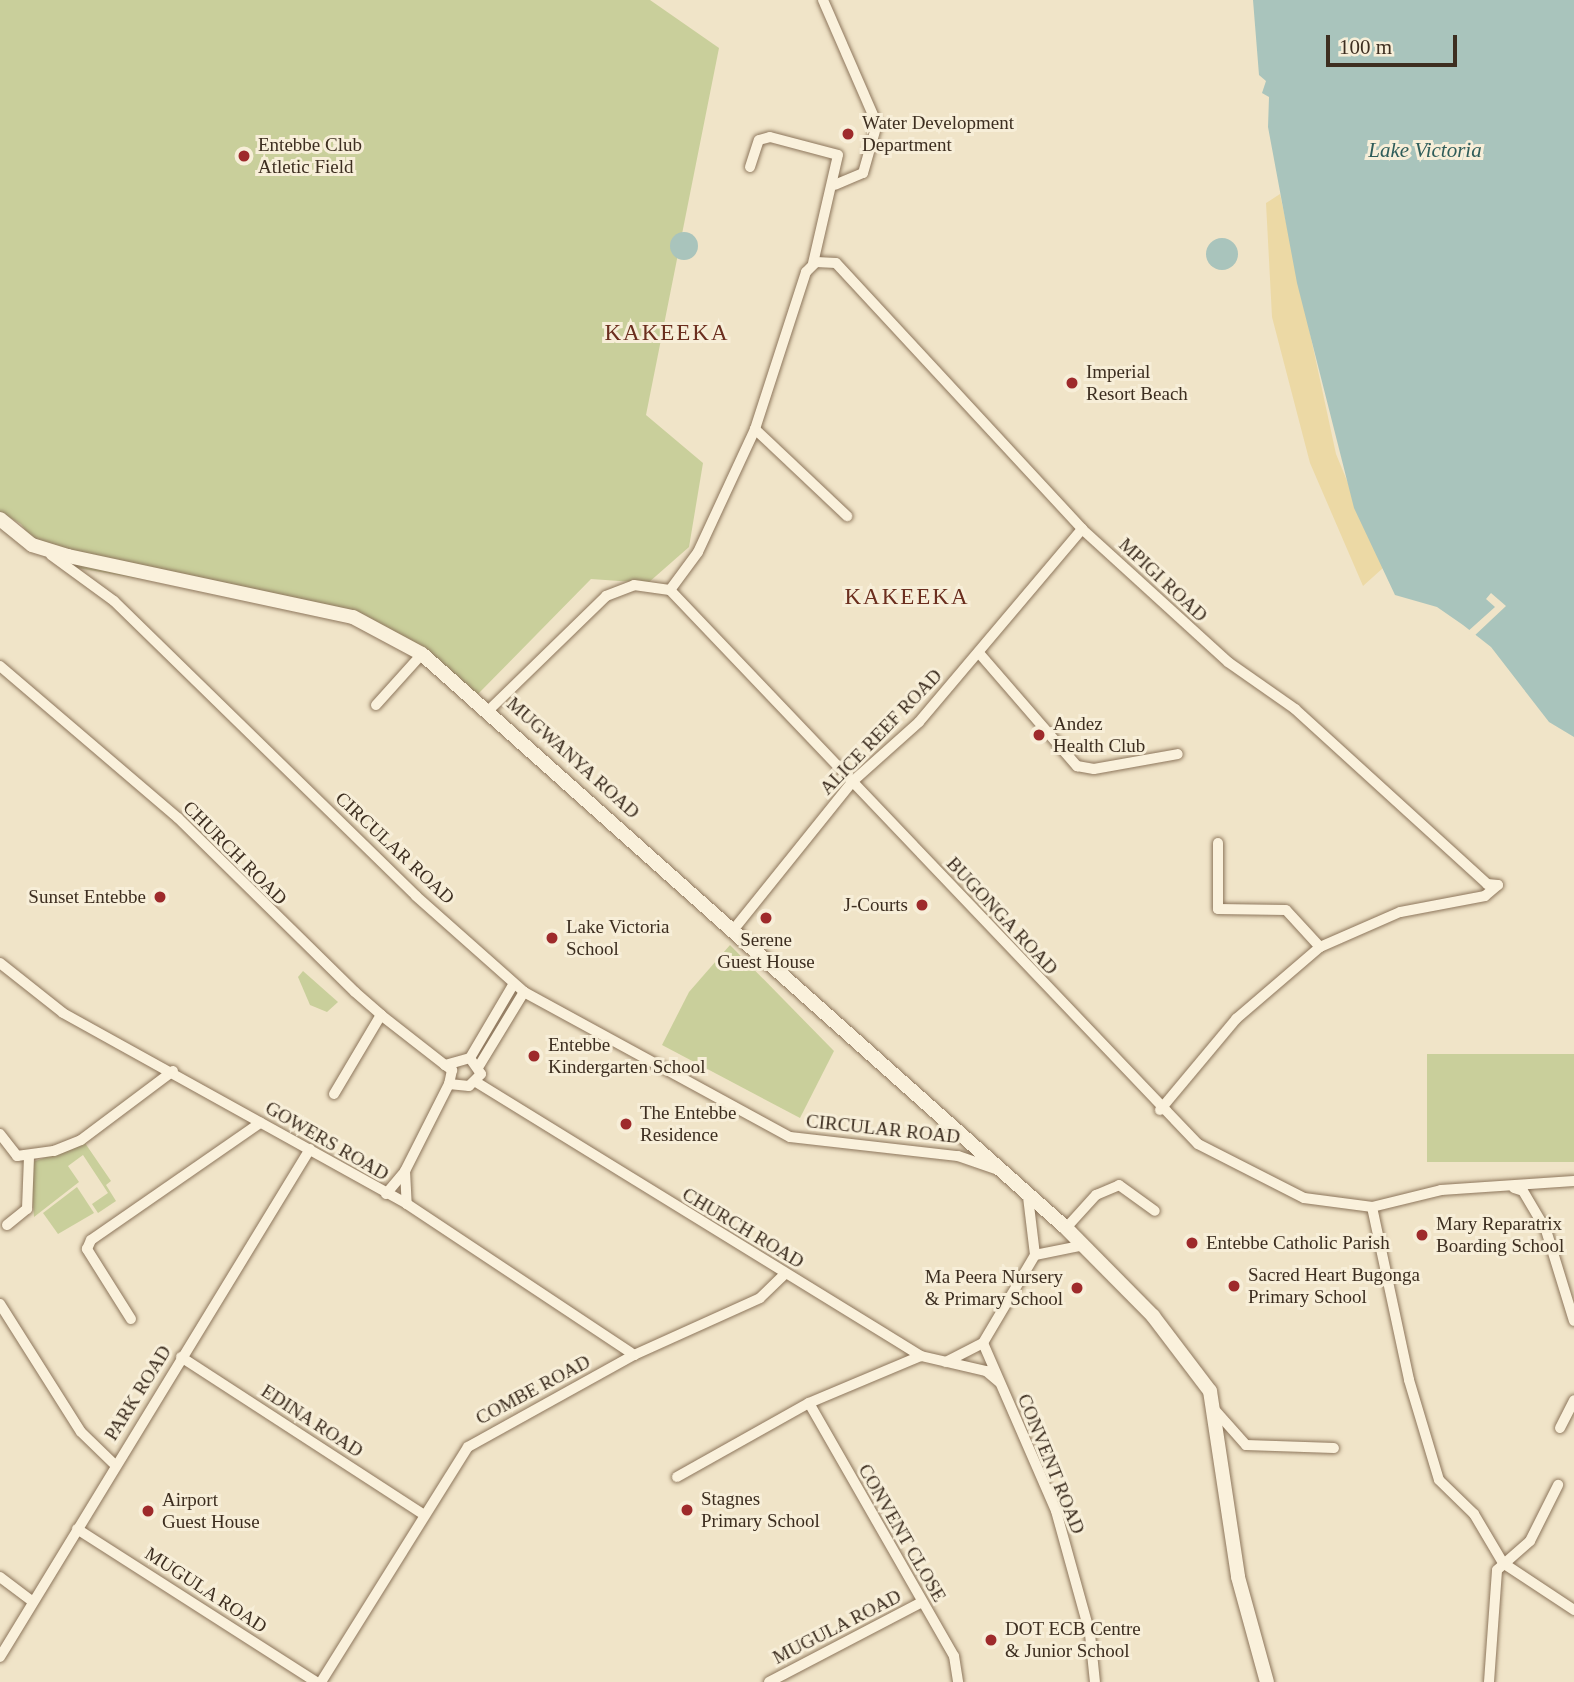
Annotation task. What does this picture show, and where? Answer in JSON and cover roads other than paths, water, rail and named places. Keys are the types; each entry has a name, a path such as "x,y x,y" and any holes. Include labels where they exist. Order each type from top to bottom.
{"street":[{"path":"823,0 877,124 863,173 835,185"},
{"path":"490,709 606,596 634,585 670,590 698,552 755,429 813,263 835,185 838,155 792,141 759,140 751,167"},
{"name":"MPIGI ROAD","path":"813,263 827,260 845,271 1082,529 1487,884 1496,883 1496,892 1400,912 1320,947"},
{"path":"755,429 847,516"},
{"name":"CIRCULAR ROAD","path":"0,519 32,545 114,601 513,985 790,1137 958,1156 996,1169 1066,1228 1201,1373 1214,1409 1238,1577 1267,1682"},
{"name":"ALICE REEF ROAD","path":"734,929 852,782 919,722 1082,529"},
{"name":"MUGWANYA ROAD","path":"32,545 353,617 422,653 490,709 996,1169"},
{"name":"BUGONGA ROAD","path":"670,590 1160,1110 1198,1144 1275,1188 1372,1207"},
{"path":"376,705 422,653"},
{"path":"979,653 1077,766 1094,769 1178,754"},
{"name":"CHURCH ROAD","path":"0,666 178,818 381,1015 445,1065"},
{"path":"1160,1110 1236,1019 1320,947 1286,910 1218,909 1218,843"},
{"name":"GOWERS ROAD","path":"0,963 52,1006 173,1071 407,1204 634,1356"},
{"path":"445,1065 470,1058 513,985"},
{"path":"449,1084 476,1082 479,1066 524,992"},
{"path":"334,1094 381,1015"},
{"path":"470,1058 479,1066"},
{"path":"386,1194 405,1171 449,1084 452,1070 445,1065"},
{"path":"0,1134 17,1156 29,1158 82,1140 173,1071"},
{"name":"CHURCH ROAD","path":"476,1082 921,1356 986,1371 999,1382"},
{"path":"131,1319 87,1249 91,1240 260,1122"},
{"name":"PARK ROAD","path":"0,1657 30,1600 77,1529 114,1464 310,1149"},
{"path":"7,1225 27,1209 29,1158"},
{"path":"405,1171 407,1204"},
{"path":"1574,1181 1397,1196 1372,1207 1427,1455 1438,1480 1474,1514 1503,1563 1574,1610"},
{"path":"1066,1228 1096,1195 1119,1185 1155,1211"},
{"path":"1514,1188 1523,1191 1546,1230 1574,1321"},
{"path":"946,1362 983,1343 1035,1255 1027,1195"},
{"path":"1035,1255 1084,1245"},
{"name":"COMBE ROAD","path":"321,1682 468,1447 634,1356 716,1322 760,1298 785,1274"},
{"path":"0,1304 80,1432 114,1464"},
{"name":"CONVENT ROAD","path":"983,1343 1056,1511 1090,1634 1095,1682"},
{"path":"677,1477 809,1403 921,1356"},
{"name":"EDINA ROAD","path":"181,1357 424,1515"},
{"path":"1560,1428 1574,1400"},
{"name":"CONVENT CLOSE","path":"809,1403 909,1586 954,1656 958,1682"},
{"path":"1214,1409 1246,1445 1334,1448"},
{"path":"1489,1682 1503,1563 1530,1542 1558,1485"},
{"name":"MUGULA ROAD","path":"77,1529 316,1682"},
{"path":"0,1577 30,1600"},
{"path":"904,1609 909,1586"},
{"name":"MUGULA ROAD","path":"769,1682 920,1602"}],"water":[{"name":"Lake Victoria","path":"1253,0 1574,0 1574,737 1549,722 1491,647 1437,607 1395,595 1354,508 1297,283 1268,127 1269,97 1262,93 1266,81 1259,75"},
{"path":"684,232 694,236 698,246 694,256 684,260 674,256 670,246 674,236"},
{"path":"1222,238 1234,242 1238,254 1234,266 1222,270 1210,266 1206,254 1210,242"}],"place":[{"name":"Water Development Department","path":"848,134"},
{"name":"Entebbe Club Atletic Field","path":"244,156"},
{"name":"Imperial Resort Beach","path":"1072,383"},
{"name":"Andez Health Club","path":"1039,735"},
{"name":"Sunset Entebbe","path":"160,897"},
{"name":"J-Courts","path":"922,905"},
{"name":"Serene Guest House","path":"766,918"},
{"name":"Lake Victoria School","path":"552,938"},
{"name":"Entebbe Kindergarten School","path":"534,1056"},
{"name":"The Entebbe Residence","path":"626,1124"},
{"name":"Mary Reparatrix Boarding School","path":"1422,1235"},
{"name":"Entebbe Catholic Parish","path":"1192,1243"},
{"name":"Sacred Heart Bugonga Primary School","path":"1234,1286"},
{"name":"Ma Peera Nursery & Primary School","path":"1077,1288"},
{"name":"Stagnes Primary School","path":"687,1510"},
{"name":"Airport Guest House","path":"148,1511"},
{"name":"DOT ECB Centre & Junior School","path":"991,1640"}],"district":[{"name":"KAKEEKA","path":"667,333"},
{"name":"KAKEEKA","path":"907,597"}]}
